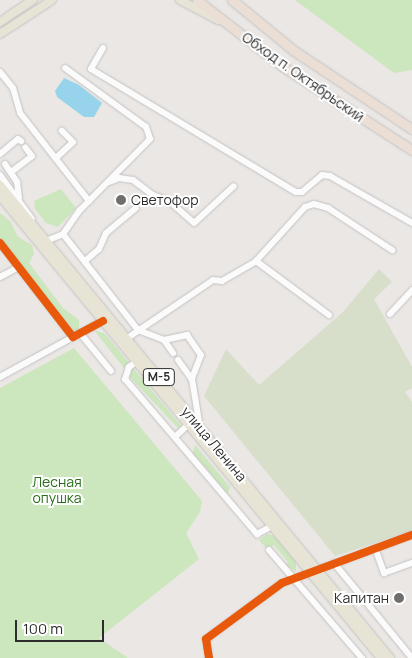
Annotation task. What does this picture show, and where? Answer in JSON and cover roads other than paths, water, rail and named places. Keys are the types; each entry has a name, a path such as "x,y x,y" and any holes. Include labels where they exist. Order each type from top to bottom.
{"highway":[{"name":"Обход п. Октябрьский","path":"197,0 282,66 412,150"},
{"name":"Обход п. Октябрьский","path":"232,0 292,50 412,129"}],"main road":[{"path":"0,22 33,0"},
{"path":"0,34 52,0"},
{"path":"180,0 230,26"},
{"path":"235,0 252,16"},
{"name":"улица Ленина","path":"0,184 200,428 313,570 378,657"},
{"name":"улица Ленина","path":"0,196 272,526 390,658"}],"street":[{"path":"104,48 91,69 296,192 302,192 322,175 330,176 412,223"},
{"path":"0,175 19,199 45,239 63,234 89,201 150,139 146,127 65,68"},
{"path":"0,72 13,88 20,113 89,201"},
{"path":"56,158 73,142 62,131"},
{"path":"0,154 18,139 20,142"},
{"path":"11,172 32,156 25,147"},
{"path":"5,164 17,182 19,199"},
{"path":"106,184 119,178 133,180 153,195 169,201 194,223 234,186"},
{"path":"126,338 213,280 222,280 256,261 305,207 314,204 328,208 392,250"},
{"path":"85,261 99,249 106,233 136,208"},
{"path":"63,234 138,330 164,340 186,336 200,355 192,379"},
{"path":"0,243 73,337"},
{"path":"256,261 329,315"},
{"path":"0,277 19,267"},
{"path":"390,314 412,290"},
{"path":"0,377 103,321"},
{"path":"80,333 112,371"},
{"path":"164,340 173,353"},
{"path":"178,360 192,379 200,428"},
{"path":"136,362 129,367 125,379 176,436 193,461 257,534 272,526"},
{"path":"176,436 188,425"},
{"path":"209,658 206,639 274,588 313,570 412,535"},
{"path":"375,548 384,573 412,562"},
{"path":"269,550 362,658"},
{"path":"334,564 412,658"}],"water":[{"path":"64,78 79,85 102,103 94,117 84,117 57,97 55,91"}],"place":[{"name":"Светофор","path":"121,200"},
{"name":"Капитан","path":"399,598"}],"park label":[{"name":"Лесная опушка","path":"57,490"}]}
